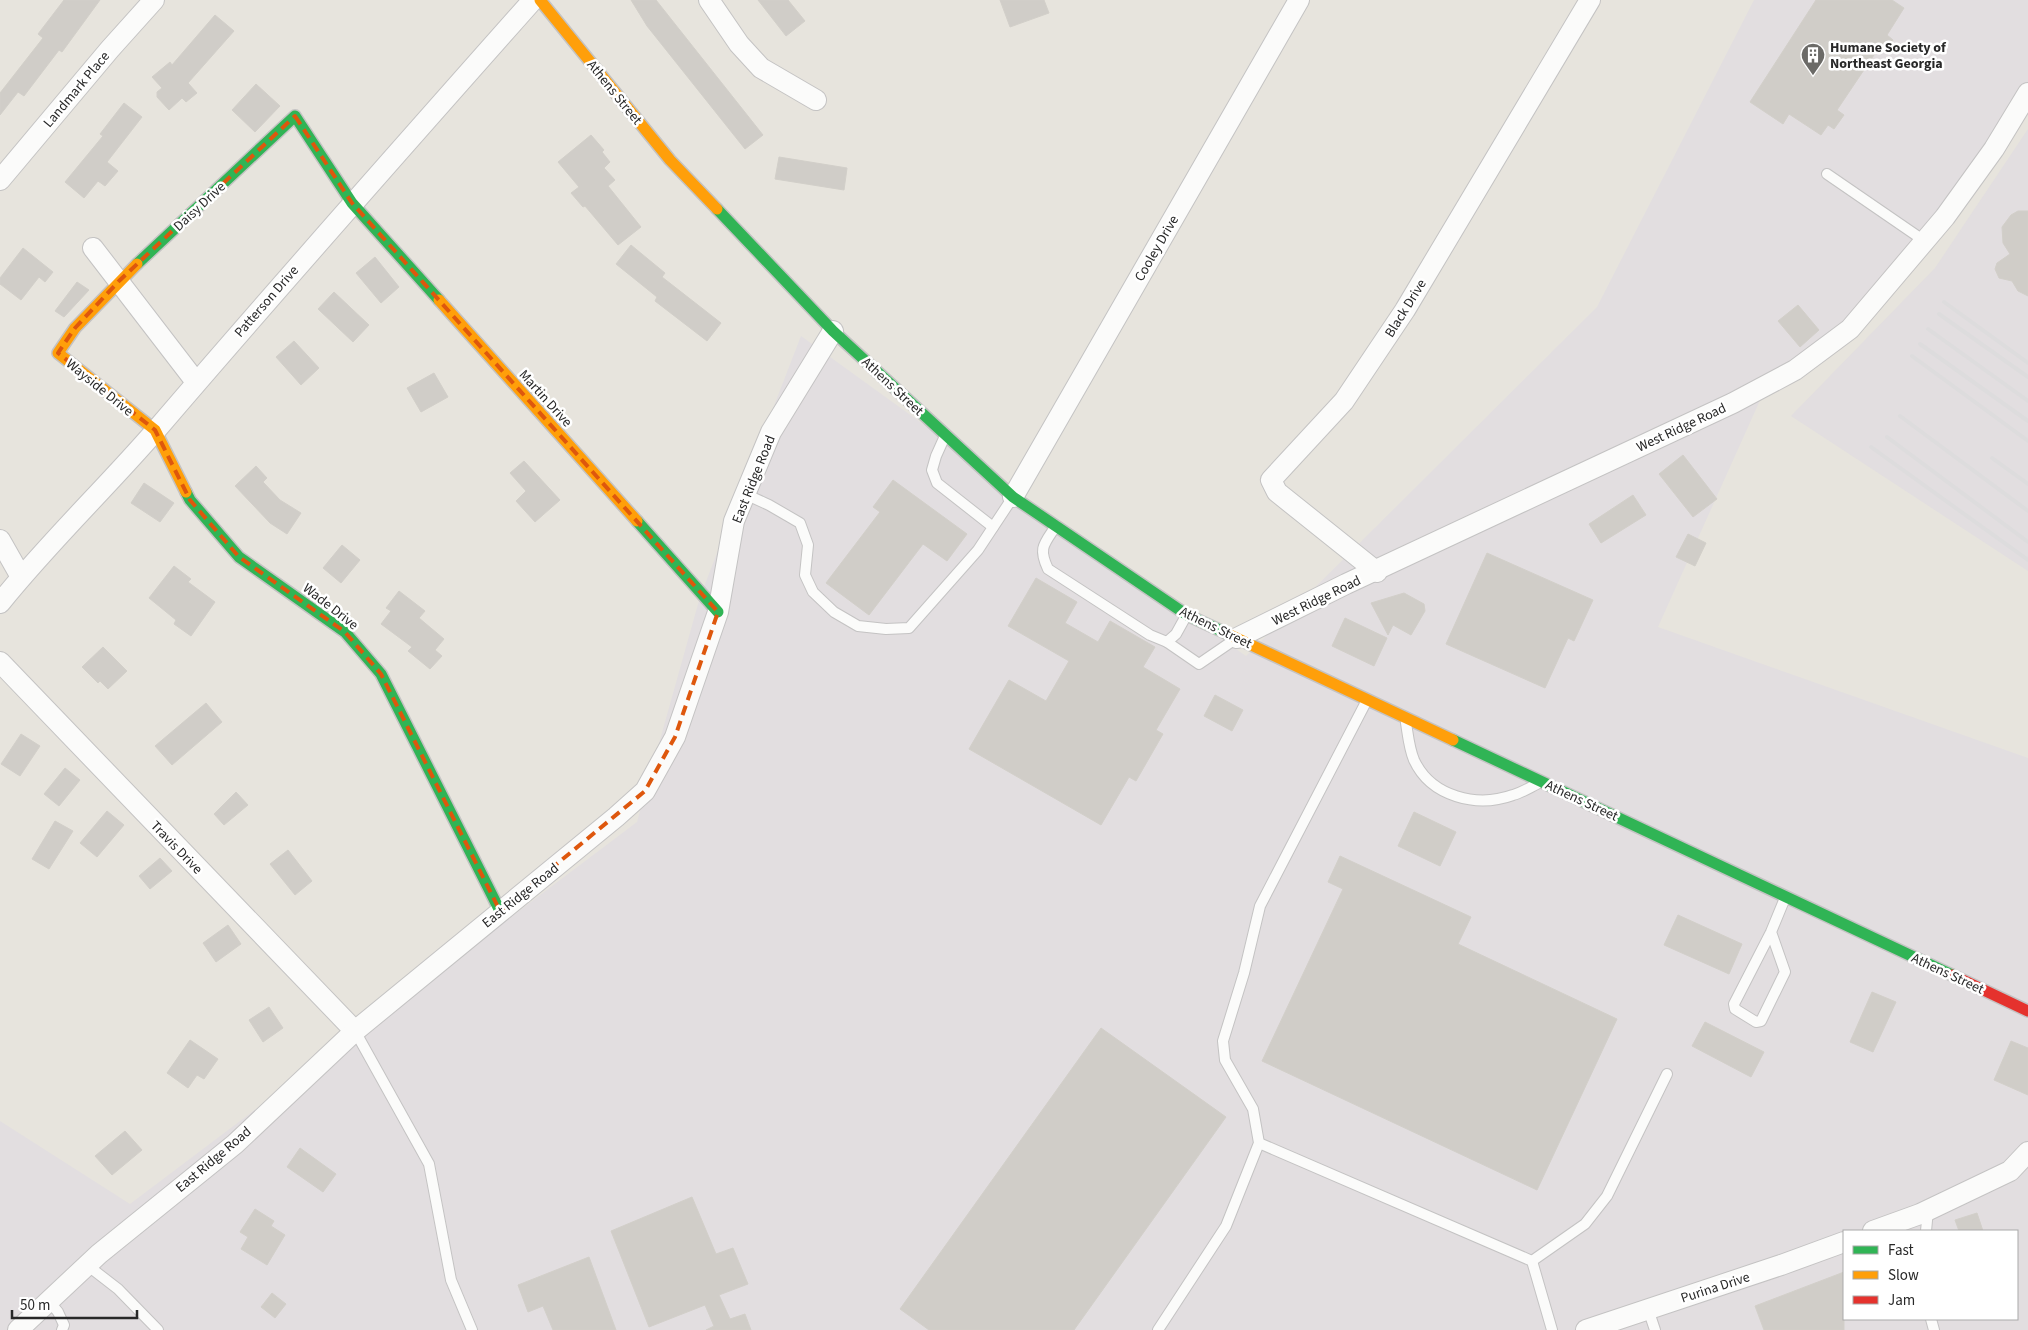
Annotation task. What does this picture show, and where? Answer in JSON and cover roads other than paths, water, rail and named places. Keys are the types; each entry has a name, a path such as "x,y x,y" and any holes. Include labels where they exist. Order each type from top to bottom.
{"street":[{"name":"Landmark Place","path":"0,180 110,49 154,0"},
{"name":"Patterson Drive","path":"0,603 21,576 155,430 533,0"},
{"name":"Athens Street","path":"540,0 670,160 833,331 1013,497 1186,615 1786,896 2024,1005"},
{"path":"709,0 739,44 761,68 816,100"},
{"name":"Cooley Drive","path":"1013,497 1299,0"},
{"name":"Black Drive","path":"1376,572 1277,492 1271,480 1344,402 1405,310 1590,0"},
{"name":"West Ridge Road","path":"1237,638 1346,584 1376,572 1733,403 1795,370 1850,329 1926,242 1989,156 2028,93"},
{"name":"Daisy Drive","path":"119,281 294,116 352,204"},
{"name":"Martin Drive","path":"352,204 718,612"},
{"path":"94,248 196,382"},
{"name":"Wayside Drive","path":"119,281 75,328 58,353 155,430"},
{"name":"East Ridge Road","path":"18,1330 87,1265 234,1144 355,1031 616,817 645,791 675,736 718,612 734,521 770,432 833,331"},
{"name":"Wade Drive","path":"155,430 190,500 239,557 344,632 380,674 500,911"},
{"path":"0,540 21,576"},
{"name":"Travis Drive","path":"0,662 355,1031"},
{"path":"1876,1230 1928,1210 2010,1171 2028,1152"},
{"name":"Purina Drive","path":"1586,1330 1614,1325 1648,1309 1781,1266 1843,1242"}],"lane":[{"path":"1827,174 1926,242"},
{"path":"946,435 932,470 937,483 993,527"},
{"path":"745,494 800,523 808,545 805,575 814,592 834,612 858,626 886,629 909,628 978,550 1013,497"},
{"path":"1056,525 1044,544 1042,557 1048,569 1150,635 1167,642 1199,664 1237,638"},
{"path":"1167,642 1176,634 1186,615"},
{"path":"1158,1330 1226,1226 1259,1143 1252,1109 1224,1060 1223,1041 1244,973 1260,906 1367,700"},
{"path":"1405,717 1410,751 1415,762 1432,784 1458,798 1474,801 1495,800 1513,796 1542,781"},
{"path":"1771,932 1785,972 1761,1021 1756,1022 1735,1009 1734,1004 1771,932 1786,896"},
{"path":"355,1031 429,1164 450,1280 472,1330"},
{"path":"1532,1261 1585,1224 1607,1196 1667,1074"},
{"path":"1259,1143 1532,1261"},
{"path":"1926,1230 1928,1210"},
{"path":"1532,1261 1552,1330"},
{"path":"87,1265 118,1289 158,1330"},
{"path":"49,1301 58,1312 64,1325 62,1330"},
{"path":"1648,1309 1655,1330"}],"railway":[{"path":"1944,302 2028,363"},
{"path":"1939,314 2028,377"},
{"path":"1928,329 2028,401"},
{"path":"1920,344 2028,421"},
{"path":"1912,356 2028,441"},
{"path":"1900,416 2028,511"},
{"path":"1887,437 2028,542"},
{"path":"1871,447 2028,560"},
{"path":"1992,458 2028,484"}],"place":[{"name":"Humane Society of Northeast Georgia","path":"1813,76"}]}
